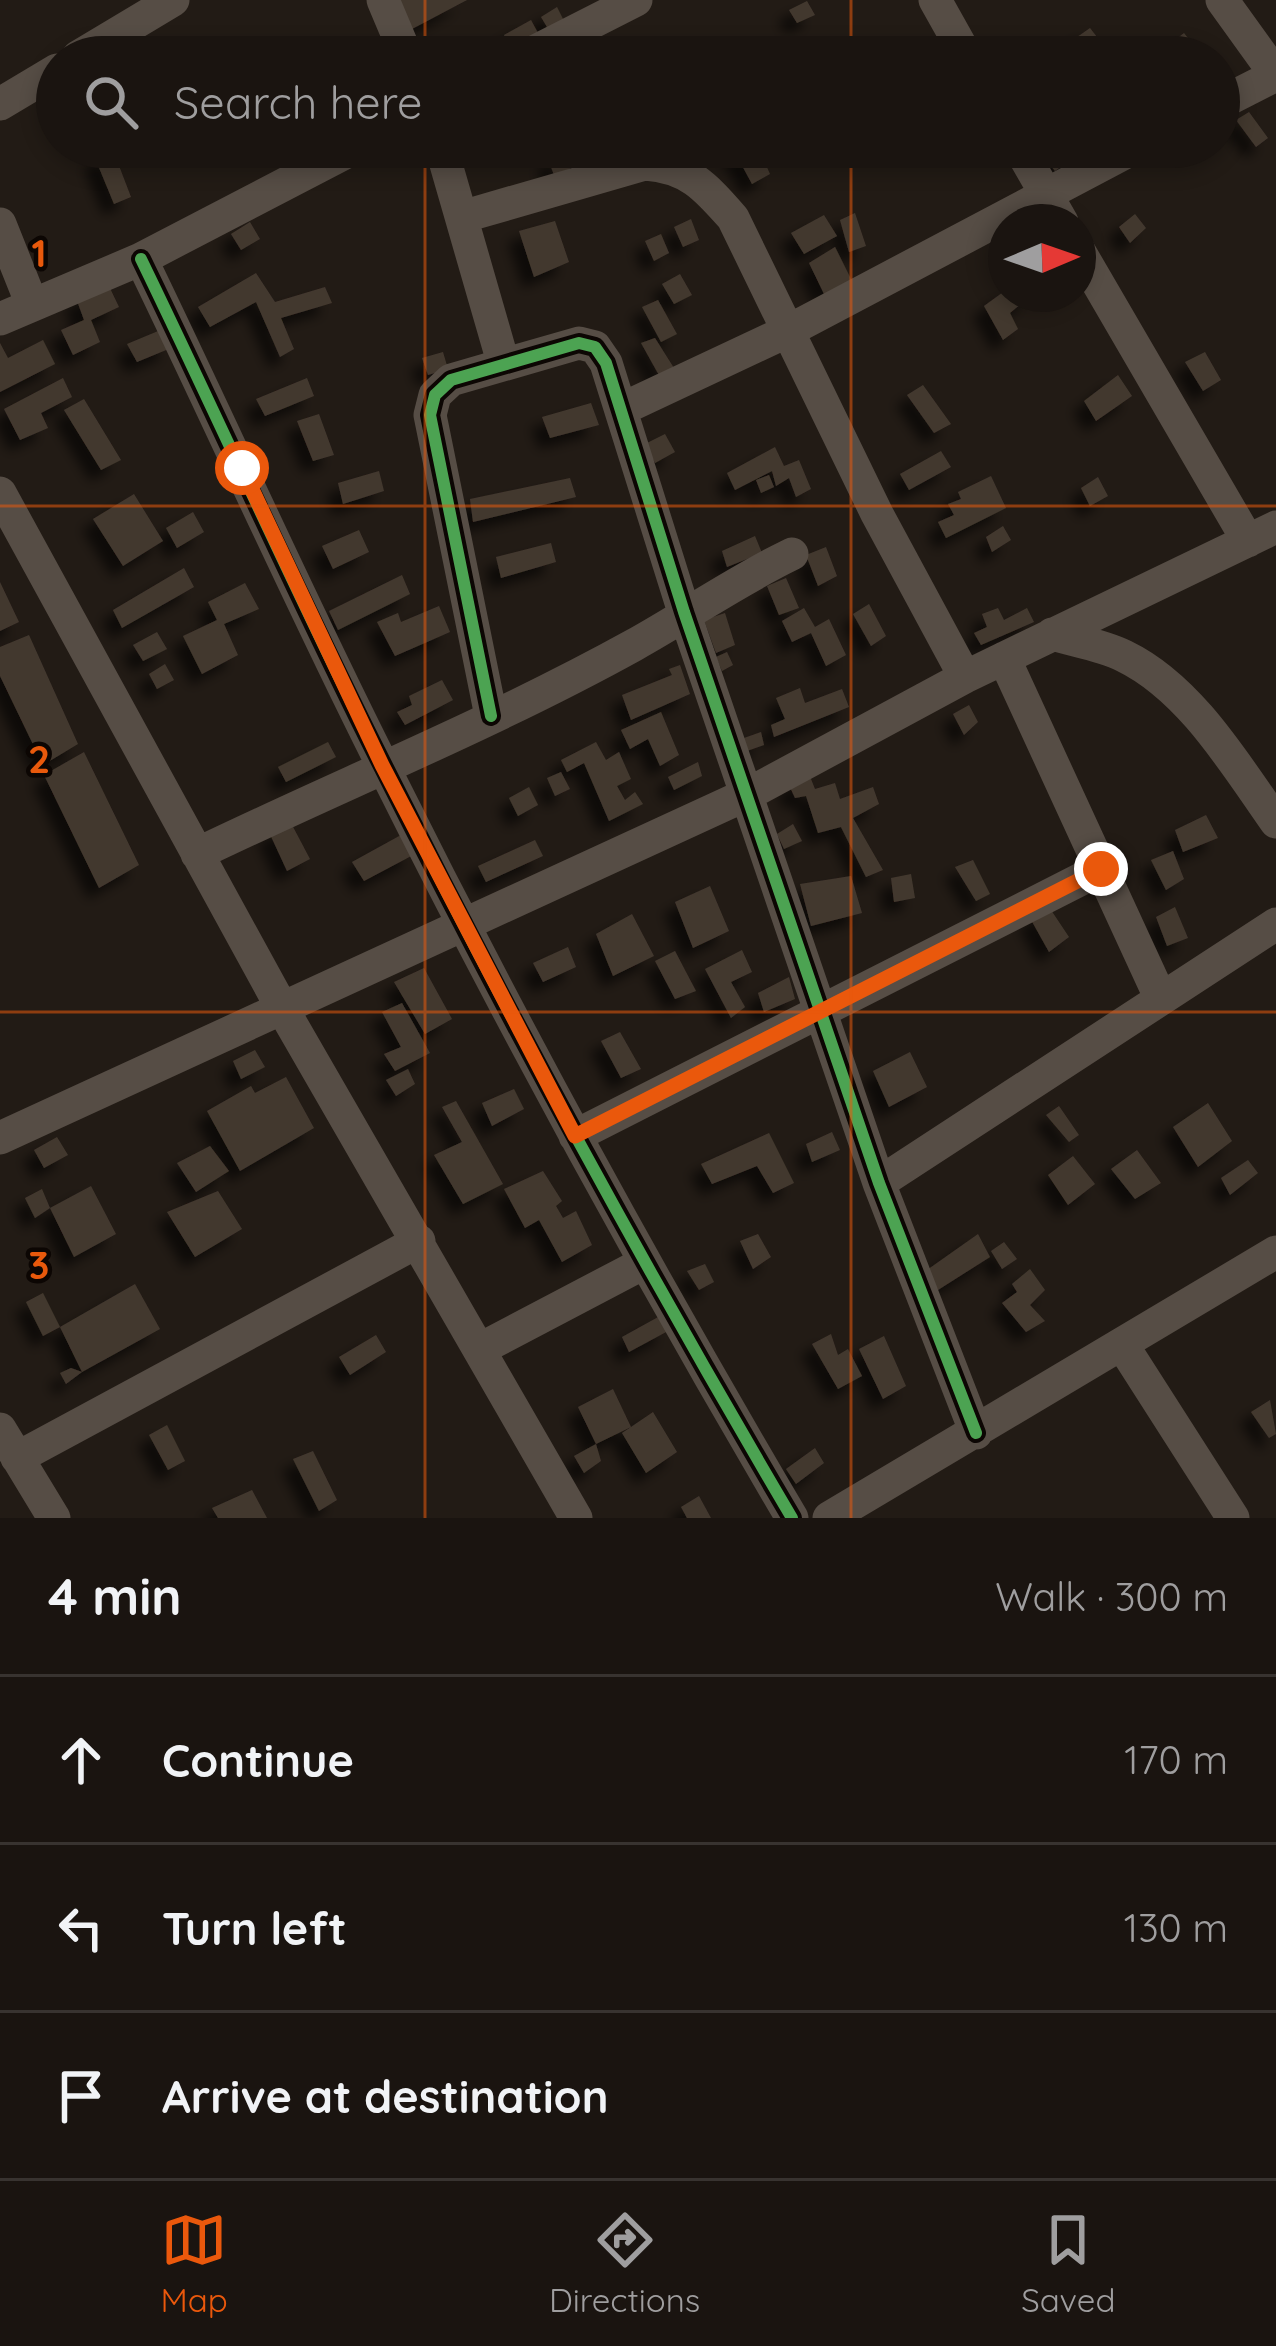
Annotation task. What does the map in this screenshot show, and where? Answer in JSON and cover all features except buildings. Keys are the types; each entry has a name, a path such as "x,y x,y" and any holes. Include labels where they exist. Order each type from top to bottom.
{"street":[{"path":"113,36 172,0"},
{"path":"383,0 398,36"},
{"path":"565,36 636,0"},
{"path":"935,0 955,36"},
{"path":"1222,0 1276,75 1240,93"},
{"path":"0,104 36,83"},
{"path":"0,319 141,259 316,168"},
{"path":"448,168 503,362"},
{"path":"465,216 631,168"},
{"path":"676,168 700,180 733,218 965,677"},
{"path":"1031,168 1052,204"},
{"path":"1059,204 1108,168"},
{"path":"0,224 32,302"},
{"path":"622,409 988,239"},
{"path":"141,259 382,765 642,1264 792,1518"},
{"path":"0,1138 750,793 965,677 1262,534 1096,278"},
{"path":"491,716 430,415 435,394 451,380 558,345 595,347 622,409 684,612 750,793 879,1183 976,1433"},
{"path":"0,493 282,1008 482,1348 565,1514"},
{"path":"196,854 637,644 684,612 792,554"},
{"path":"1052,634 1122,655 1163,680 1207,728 1276,822"},
{"path":"1004,658 1161,999"},
{"path":"575,1136 1101,869"},
{"path":"879,1183 1276,924"},
{"path":"54,1518 9,1443 419,1241"},
{"path":"829,1518 1276,1252"},
{"path":"482,1348 642,1264"},
{"path":"1124,1346 1234,1518"}],"cycle path":[{"path":"141,259 353,705 481,958 633,1240 792,1518"},
{"path":"491,716 430,415 435,395 451,380 579,343 595,347 606,363 684,612 879,1183 976,1433"}],"route":[{"path":"242,468 382,765 575,1136 1101,869"}]}
